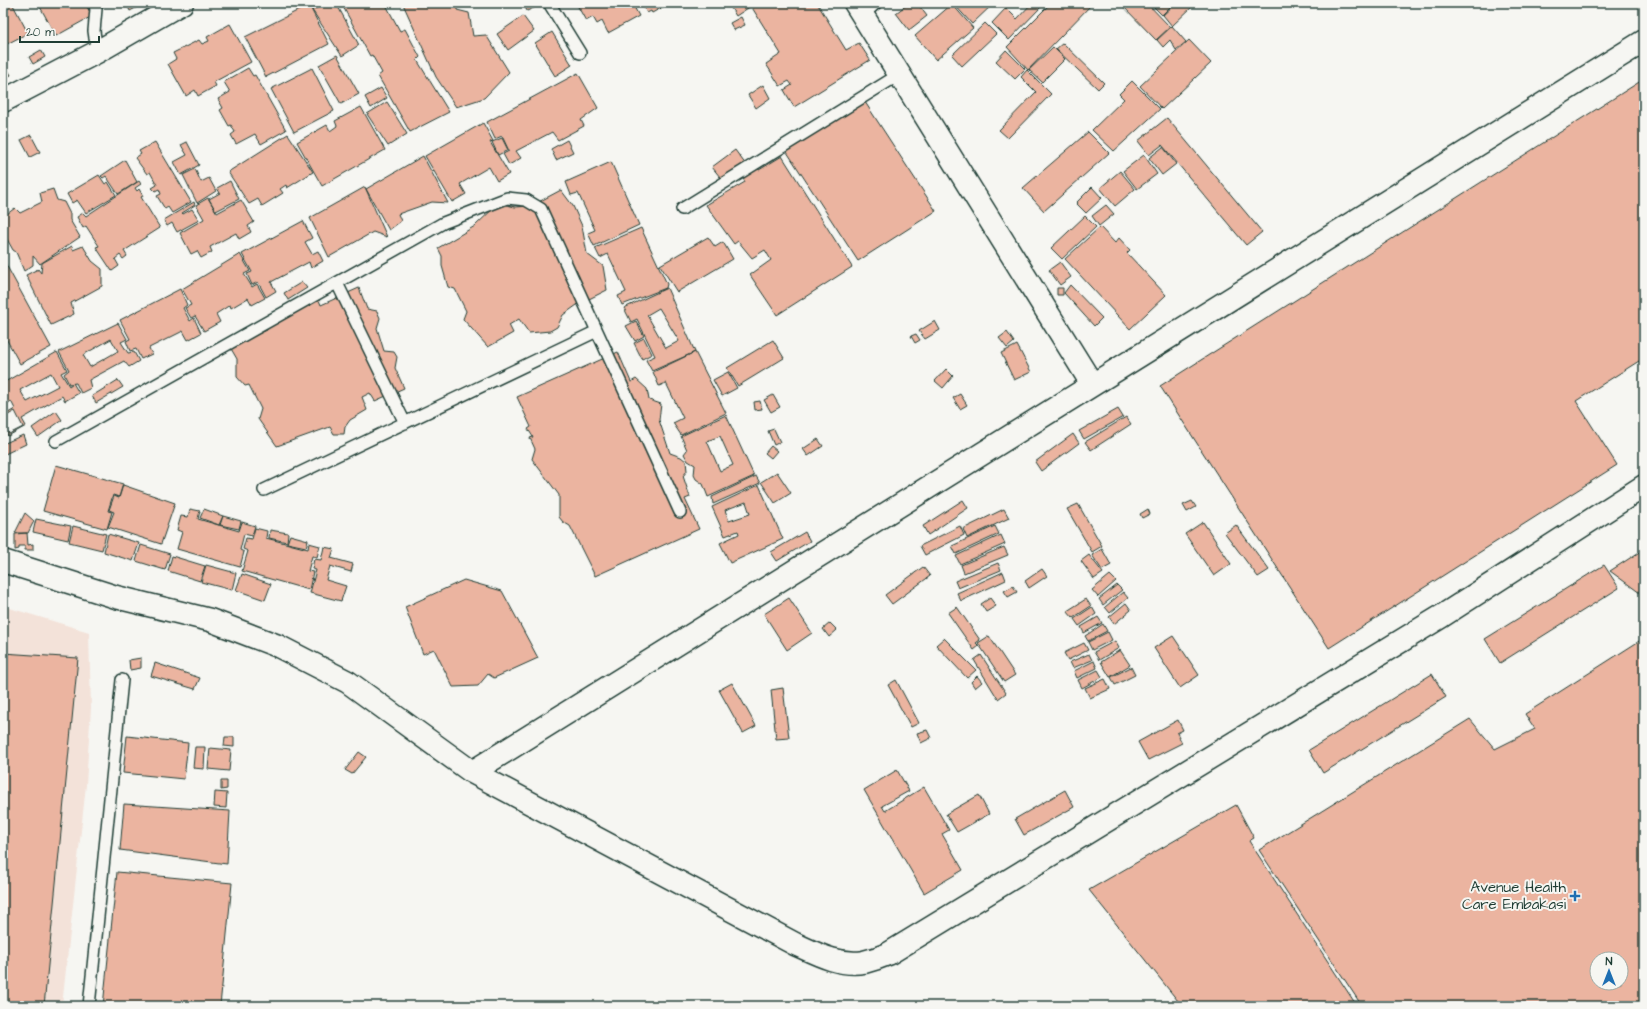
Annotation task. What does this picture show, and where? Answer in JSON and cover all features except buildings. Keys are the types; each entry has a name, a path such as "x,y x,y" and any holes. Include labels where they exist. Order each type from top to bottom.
{"street":[{"path":"3,101 97,52 182,3"},
{"path":"864,7 900,74 1092,384"},
{"path":"472,772 1644,41"},
{"path":"3,561 116,597 210,620 278,646 348,682 472,772 795,944 826,958 846,962 864,962 888,954 1442,616 1644,486"}],"lane":[{"path":"94,3 96,9 94,31 97,52"},
{"path":"548,3 580,54"},
{"path":"682,209 900,74"},
{"path":"56,441 443,223 507,198 526,200 542,209 680,512"},
{"path":"337,283 405,423"},
{"path":"264,490 597,331"},
{"path":"89,1006 122,680"}],"shaded area":[{"path":"3,606 89,632 91,708 86,785 62,1006 3,1006"}],"place":[{"name":"Avenue Health Care Embakasi","path":"1575,896"}]}
